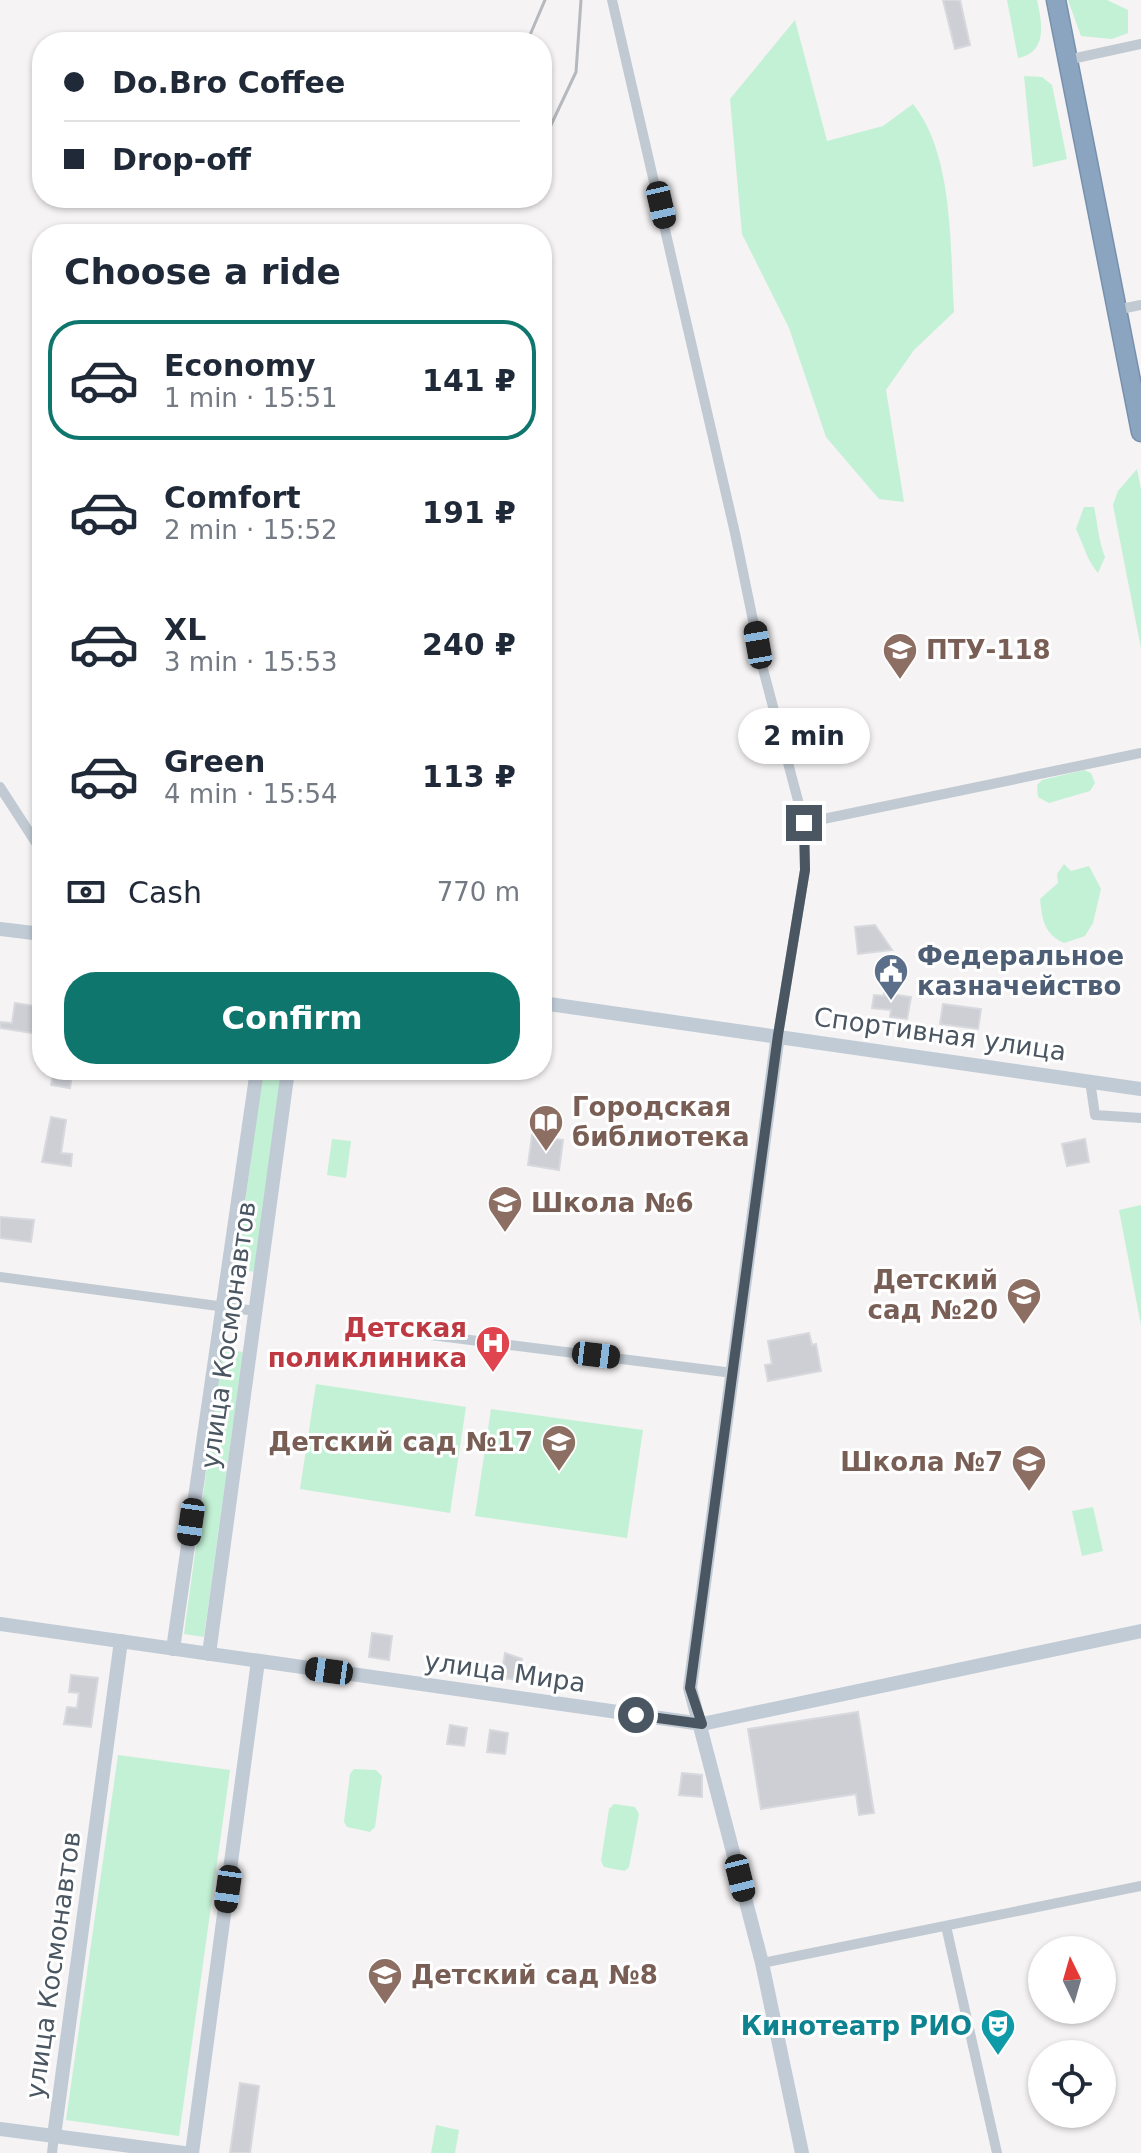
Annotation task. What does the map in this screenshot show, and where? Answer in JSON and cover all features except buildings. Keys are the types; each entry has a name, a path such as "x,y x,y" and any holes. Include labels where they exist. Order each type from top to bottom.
{"highway":[{"path":"1056,0 1141,432"}],"street":[{"path":"612,0 735,533 763,669 804,823 805,870 778,1035 690,1688 702,1724 762,1963 802,2153"},
{"path":"1067,60 1141,44"},
{"path":"1116,310 1141,305"},
{"path":"804,823 1141,753"},
{"path":"0,787 32,837"},
{"path":"0,929 32,933"},
{"name":"Спортивная улица","path":"552,1004 1141,1089"},
{"name":"улица Космонавтов","path":"173,1649 256,1080"},
{"name":"улица Космонавтов","path":"209,1654 287,1080"},
{"path":"1090,1081 1095,1115 1141,1118"},
{"path":"0,1277 256,1311"},
{"path":"423,1334 733,1373"},
{"name":"улица Мира","path":"0,1624 702,1724 1141,1631"},
{"name":"улица Космонавтов","path":"52,2153 121,1641"},
{"path":"192,2153 258,1661"},
{"path":"762,1963 1141,1886"},
{"path":"946,1926 997,2153"},
{"path":"0,2129 184,2153"}],"green space":[{"path":"1007,0 1037,0 1039,9 1039,43 1028,55 1018,58"},
{"path":"1068,0 1107,0 1128,10 1128,33 1112,39 1081,36"},
{"path":"795,20 827,141 883,126 913,104 926,125 943,175 950,232 954,312 914,350 886,390 904,502 879,499 826,437 789,328 742,234 730,99"},
{"path":"1024,76 1042,77 1052,85 1067,159 1033,167"},
{"path":"1137,469 1141,489 1141,648 1113,505 1118,491"},
{"path":"1084,507 1094,507 1105,557 1098,573 1076,529"},
{"path":"1084,770 1091,773 1095,783 1090,791 1049,803 1038,797 1037,785 1042,780"},
{"path":"1064,864 1071,871 1089,866 1101,889 1093,923 1085,936 1064,943 1052,935 1045,925 1040,899 1058,883 1057,874"},
{"path":"262,1080 283,1080 256,1272 236,1269"},
{"path":"332,1139 351,1141 346,1178 327,1175"},
{"path":"1141,1205 1141,1325 1119,1210"},
{"path":"223,1349 243,1352 204,1637 184,1634"},
{"path":"316,1384 466,1407 450,1513 300,1489"},
{"name":"Детский сад №17","path":"491,1409 643,1430 627,1538 475,1516"},
{"path":"1093,1507 1103,1551 1082,1556 1072,1511"},
{"path":"118,1755 230,1770 179,2136 66,2120"},
{"path":"354,1769 376,1770 382,1776 375,1827 370,1832 347,1827 344,1822 350,1774"},
{"path":"614,1804 635,1807 639,1814 629,1867 625,1871 604,1867 601,1861 609,1809"},
{"path":"436,2125 459,2130 455,2153 431,2153"}],"railway":[{"path":"531,32 545,0"},
{"path":"552,123 576,72 581,0"}],"place":[{"name":"ПТУ-118","path":"900,681"},
{"name":"Федеральное казначейство","path":"891,1002"},
{"name":"Городская библиотека","path":"546,1153"},
{"name":"Школа №6","path":"505,1234"},
{"name":"Детский сад №20","path":"1024,1326"},
{"name":"Детская поликлиника","path":"493,1374"},
{"name":"Детский сад №17","path":"559,1473"},
{"name":"Школа №7","path":"1029,1493"},
{"name":"Детский сад №8","path":"385,2006"},
{"name":"Кинотеатр РИО","path":"998,2057"}],"route":[{"path":"636,1715 702,1724 690,1688 778,1035 805,870 804,823"}]}
